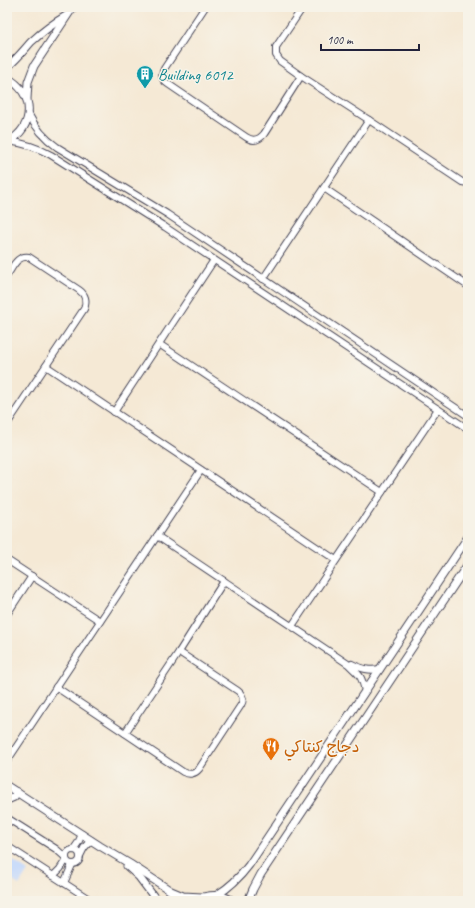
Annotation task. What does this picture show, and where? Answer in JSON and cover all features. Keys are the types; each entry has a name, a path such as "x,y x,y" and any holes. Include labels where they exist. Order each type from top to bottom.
{"street":[{"path":"7,142 20,133 27,120 28,82 34,66 73,7"},
{"path":"205,7 164,69 162,76 165,82 250,140 258,140 264,134 301,76"},
{"path":"303,7 278,44 276,51 277,58 301,76 462,182 468,183"},
{"path":"7,67 34,40 68,14"},
{"path":"7,78 19,86 27,99"},
{"path":"28,113 38,130 52,143 168,214 468,416"},
{"path":"263,278 369,120"},
{"path":"7,142 30,145 44,151 158,223 468,429"},
{"path":"324,188 468,286"},
{"path":"7,276 18,259 29,257 80,290 84,295 86,302 84,309 7,424"},
{"path":"114,412 214,260"},
{"path":"159,344 382,492"},
{"path":"46,366 336,560"},
{"path":"292,626 438,409"},
{"path":"7,761 201,470"},
{"path":"157,536 348,664 361,677 365,691"},
{"path":"217,895 238,879 249,865 468,537"},
{"path":"7,560 100,621"},
{"path":"248,901 261,874 468,564"},
{"path":"7,614 32,576"},
{"path":"125,733 224,581"},
{"path":"56,687 186,774 195,773 200,769 241,705 243,699 241,693 179,652"},
{"path":"348,664 367,670 380,669"},
{"path":"7,786 171,891 183,896 198,899 217,895 233,901"},
{"path":"7,800 12,798 17,792"},
{"path":"7,818 56,849 68,863 72,865"},
{"path":"53,876 60,869 67,852 73,850 82,834"},
{"path":"64,883 72,865 78,862 84,848 91,840"},
{"path":"7,846 92,901"},
{"path":"100,846 134,872 157,901"},
{"path":"73,850 78,852 80,856"}],"shaded area":[{"path":"7,857 28,871 19,885 7,877"}],"place":[{"name":"Building 6012","path":"145,89"},
{"name":"دجاج كنتاكي","path":"271,761"}]}
